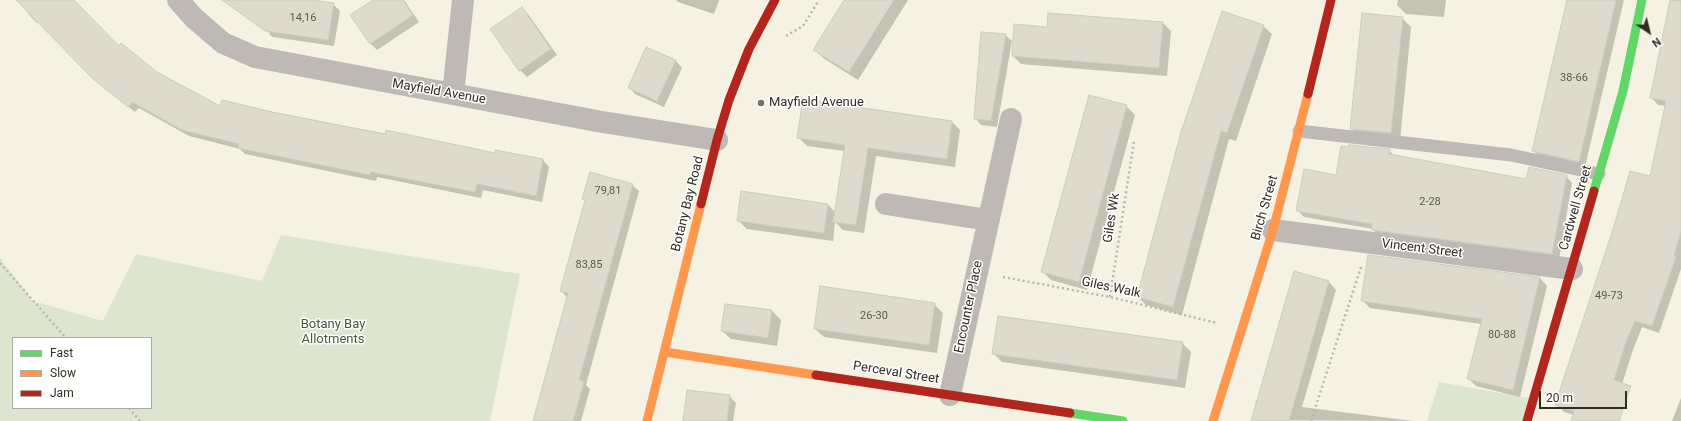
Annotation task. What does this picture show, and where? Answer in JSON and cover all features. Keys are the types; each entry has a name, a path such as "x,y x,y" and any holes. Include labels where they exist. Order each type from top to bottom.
{"street":[{"name":"Mayfield Avenue","path":"178,0 194,18 224,43 255,57 596,121 717,140"},
{"path":"454,94 463,0"},
{"name":"Botany Bay Road","path":"647,421 717,140 729,100 750,50 775,0"},
{"name":"Birch Street","path":"1213,421 1273,230 1331,0"},
{"name":"Cardwell Street","path":"1527,421 1623,91 1642,0"},
{"name":"Encounter Place","path":"950,395 1011,119"},
{"path":"886,204 988,220"},
{"name":"Vincent Street","path":"1273,230 1572,269"},
{"name":"Perceval Street","path":"665,352 1123,421"}],"lane":[{"path":"1299,131 1511,155 1599,174"}],"path":[{"name":"Giles Wk","path":"1110,297 1134,142"},
{"path":"1311,421 1369,242"},
{"path":"0,264 65,337"},
{"name":"Giles Walk","path":"976,272 1110,297 1241,328"},
{"path":"130,409 140,421"}],"green space":[{"name":"Botany Bay Allotments","path":"281,235 520,274 490,421 0,421 0,258 33,301 103,321 136,254 262,281"},
{"path":"1439,382 1534,399 1527,421 1427,421"}],"building":[{"path":"16,0 74,0 119,46 121,43 157,72 220,106 222,100 272,112 385,134 386,130 495,153 495,150 543,159 536,196 477,184 475,192 371,172 370,175 238,148 239,144 182,130 132,102 128,107 92,78"},
{"path":"222,0 312,0 334,3 328,40 265,31"},
{"path":"373,0 403,0 413,15 370,44 350,15"},
{"path":"844,0 894,0 849,72 813,50"},
{"path":"1567,0 1616,0 1579,162 1532,151"},
{"path":"1670,0 1681,1 1681,231 1674,256 1676,257 1652,326 1635,321 1626,342 1614,380 1631,386 1619,421 1571,421 1574,411 1555,405 1614,226 1630,171 1650,176 1666,101 1650,98"},
{"path":"522,7 551,49 519,71 490,29"},
{"path":"1222,11 1264,25 1227,133 1221,131 1173,307 1137,297 1181,132"},
{"path":"1048,13 1163,22 1159,68 1012,56 1014,24 1047,27"},
{"path":"1362,13 1403,17 1391,133 1350,129"},
{"path":"981,32 1006,34 991,121 974,119"},
{"path":"646,47 676,60 657,101 628,88"},
{"path":"1089,95 1127,105 1079,282 1041,272"},
{"path":"803,99 952,121 947,159 868,148 856,225 833,222 845,145 797,138"},
{"path":"1349,145 1390,149 1389,154 1526,179 1529,167 1567,175 1552,254 1372,230 1372,224 1296,211 1304,169 1336,175 1341,146 1349,147"},
{"path":"590,172 633,184 579,380 584,382 573,421 533,421 568,293 560,291 585,200 582,199"},
{"path":"741,191 828,204 824,233 737,221"},
{"path":"1368,255 1540,277 1513,390 1467,379 1482,319 1361,301"},
{"path":"1294,271 1329,281 1289,421 1251,421"},
{"path":"820,286 935,303 929,345 814,329"},
{"path":"725,304 772,310 768,338 721,331"},
{"path":"998,316 1183,342 1177,380 992,354"},
{"path":"687,390 730,395 727,421 683,421"}],"traffic: fast":[{"path":"1594,191 1623,91 1642,0"},
{"path":"1070,413 1123,421"}],"traffic: slow":[{"path":"1213,421 1273,230 1308,94"},
{"path":"647,421 701,204"},
{"path":"665,352 816,375"}],"traffic: jam":[{"path":"701,204 729,100 749,49 775,0"},
{"path":"1308,94 1331,0"},
{"path":"1527,421 1594,191"},
{"path":"816,375 1070,413"}],"place":[{"name":"Mayfield Avenue","path":"761,103"}]}
